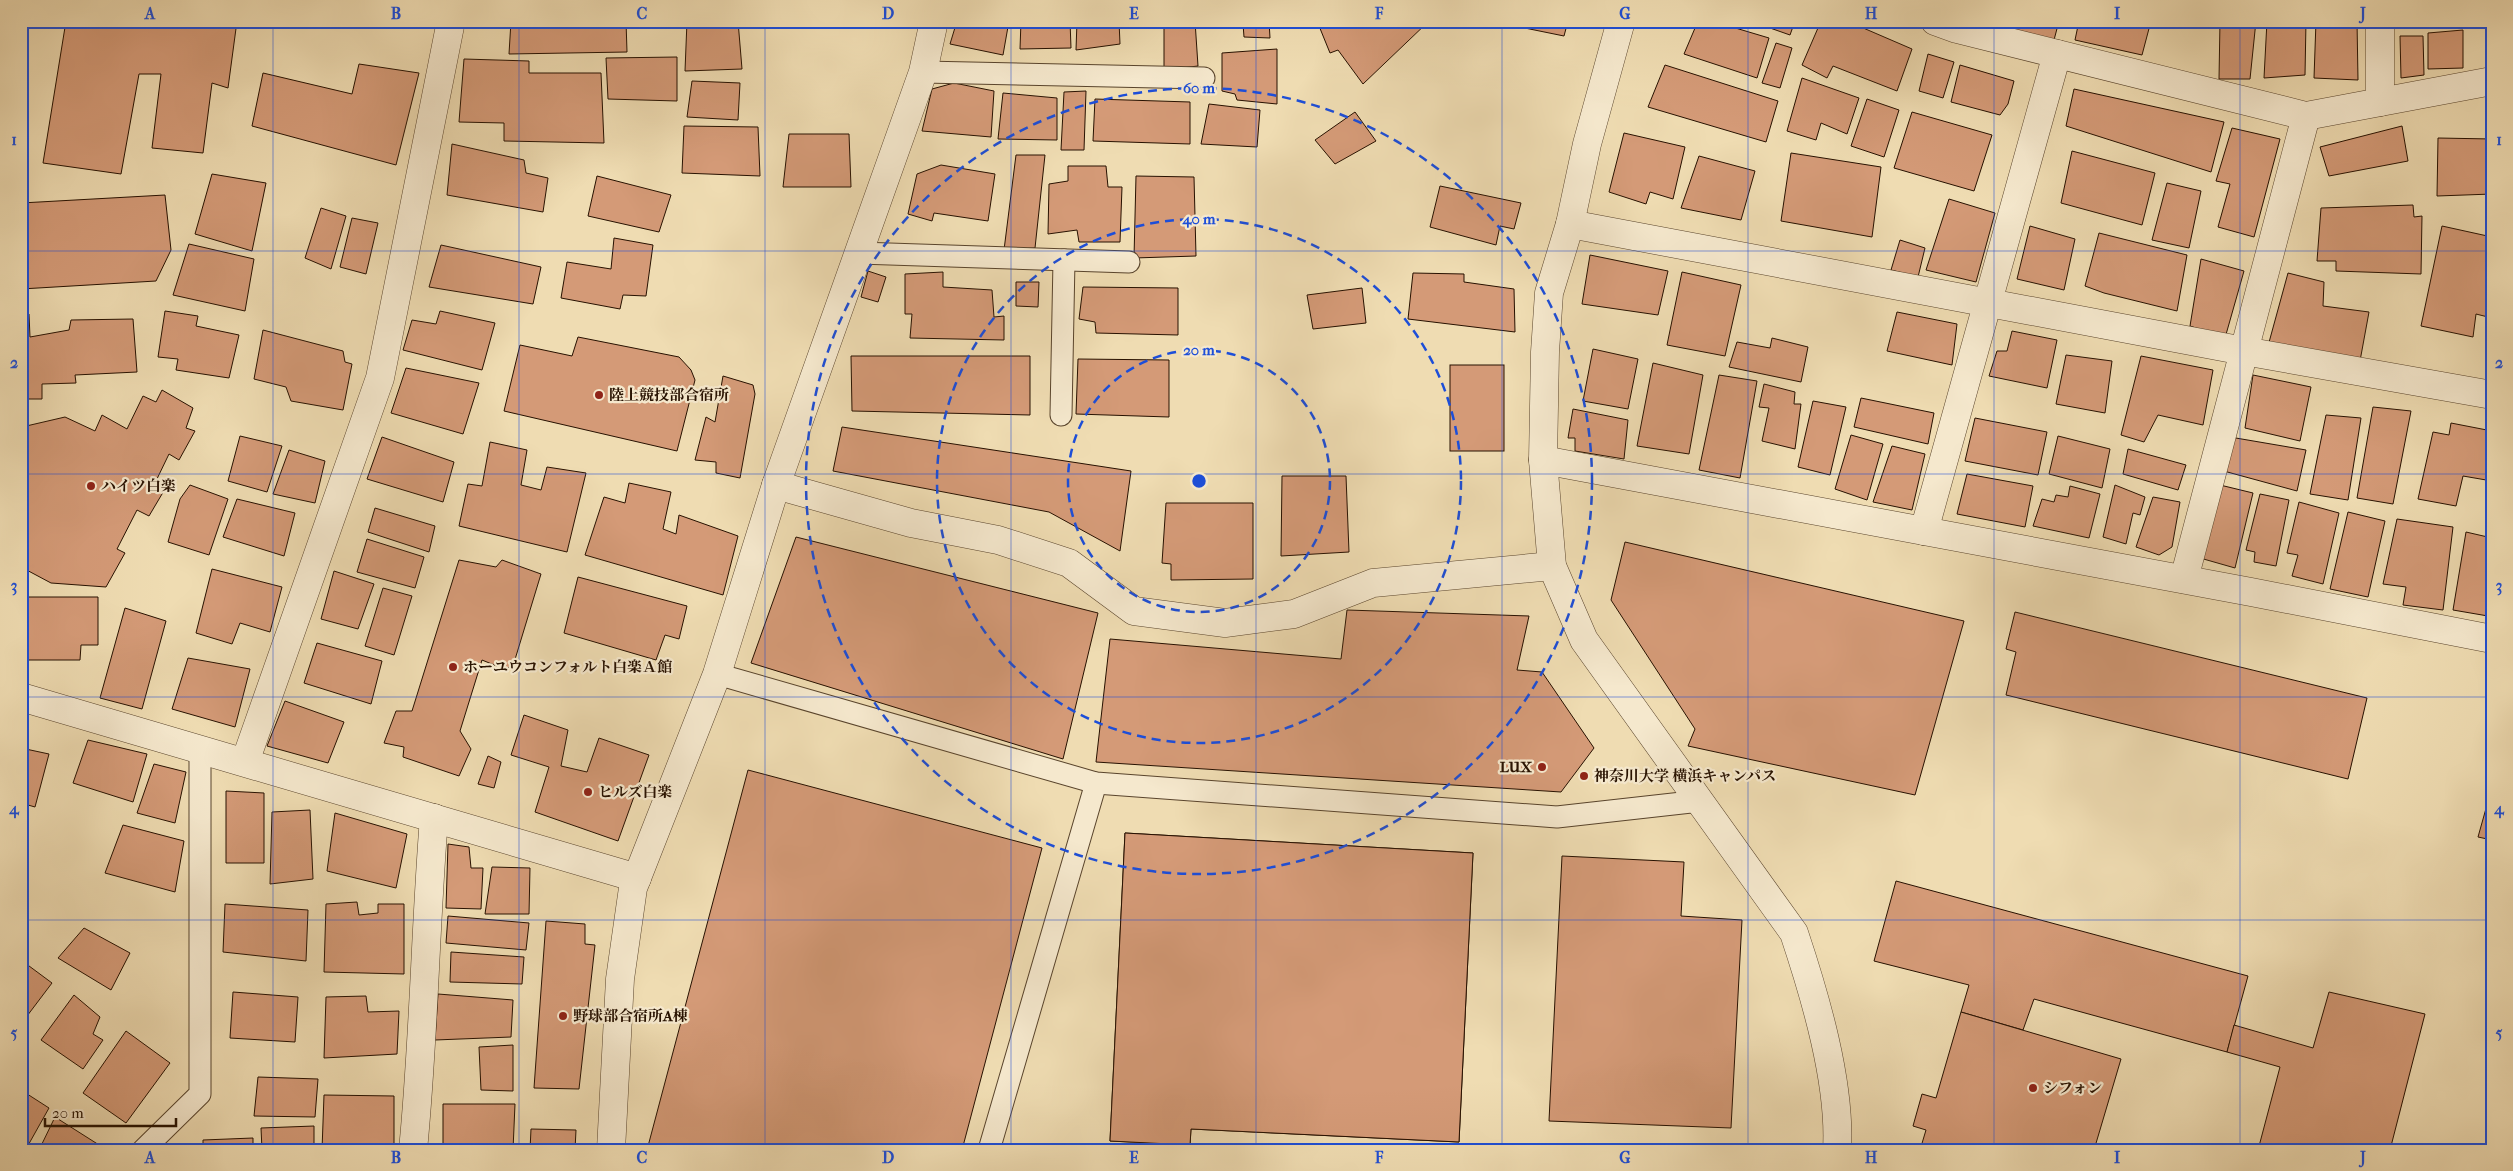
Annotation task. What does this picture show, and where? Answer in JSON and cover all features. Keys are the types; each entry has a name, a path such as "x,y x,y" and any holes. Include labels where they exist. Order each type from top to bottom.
{"street":[{"path":"245,762 380,378 451,21"},
{"path":"611,1150 620,979 633,888 718,674 776,485 923,72 934,21"},
{"path":"1621,21 1588,144 1570,224 1550,292 1545,352 1543,460 1552,566 1584,640 1794,933 1811,986 1834,1089 1837,1150"},
{"path":"2380,21 2380,102"},
{"path":"1950,24 2057,54 2306,116 2492,81"},
{"path":"1924,531 2057,54"},
{"path":"2184,579 2306,116"},
{"path":"1570,224 2244,351 2492,395"},
{"path":"1543,460 2184,579 2492,639"},
{"path":"776,485 911,523 998,540 1069,563 1134,611 1225,623 1294,614 1372,583 1552,566"},
{"path":"21,697 637,878"},
{"path":"413,1150 418,1098 426,910 434,818"}],"lane":[{"path":"923,72 1204,78"},
{"path":"859,253 1129,262"},
{"path":"1061,414 1064,260"},
{"path":"718,674 1096,783 1557,818 1700,801"},
{"path":"142,1150 200,1094 200,750"},
{"path":"989,1150 1096,783"}],"building":[{"path":"66,21 237,21 228,88 212,83 203,153 152,148 161,74 139,74 121,174 43,163"},
{"path":"511,21 626,21 627,52 509,54"},
{"path":"687,21 738,21 742,69 685,71"},
{"path":"957,21 1009,21 1003,55 950,44"},
{"path":"1021,21 1070,21 1071,48 1020,49"},
{"path":"1077,21 1119,21 1120,44 1076,50"},
{"path":"1164,21 1195,21 1198,66 1164,70"},
{"path":"1229,21 1269,21 1270,38 1244,37 1243,24 1229,25"},
{"path":"1317,21 1429,21 1363,84 1338,50 1330,53"},
{"path":"1510,21 1568,21 1564,36 1510,25"},
{"path":"1698,21 1712,21 1769,38 1757,78 1684,54"},
{"path":"1750,21 1795,21 1790,35"},
{"path":"1821,21 1847,21 1912,49 1897,91 1833,66 1827,78 1802,65"},
{"path":"1996,21 2059,21 2054,40 1995,27"},
{"path":"2079,21 2151,21 2142,55 2075,40"},
{"path":"2220,21 2256,21 2250,79 2219,79"},
{"path":"2267,21 2306,21 2305,75 2264,78"},
{"path":"2316,21 2357,21 2358,80 2314,78"},
{"path":"2486,21 2492,21 2490,58"},
{"path":"2463,30 2463,68 2428,69 2428,33"},
{"path":"2400,36 2423,36 2424,75 2401,78"},
{"path":"1776,43 1792,48 1780,88 1762,83"},
{"path":"1277,49 1277,104 1237,100 1235,94 1222,91 1222,53"},
{"path":"1928,54 1954,62 1943,98 1919,91"},
{"path":"677,57 677,101 608,99 606,58"},
{"path":"464,59 529,61 529,73 601,73 604,143 504,141 504,123 459,122"},
{"path":"359,64 419,73 396,165 252,126 263,73 352,94"},
{"path":"1665,65 1778,101 1766,142 1648,107"},
{"path":"1960,65 2014,81 2008,104 2000,115 1951,102"},
{"path":"1802,78 1859,98 1847,134 1821,123 1816,140 1787,131"},
{"path":"692,81 740,83 738,120 687,117"},
{"path":"954,83 994,91 991,137 922,131 932,89"},
{"path":"2074,89 2224,122 2211,172 2066,126"},
{"path":"1086,91 1084,150 1061,150 1064,92"},
{"path":"1003,93 1057,98 1057,140 998,139"},
{"path":"1095,99 1190,102 1190,144 1093,141"},
{"path":"1867,99 1899,110 1884,157 1851,146"},
{"path":"1209,104 1260,110 1257,147 1201,144"},
{"path":"1355,112 1376,141 1335,164 1315,140"},
{"path":"1912,112 1992,135 1974,191 1894,168"},
{"path":"684,126 758,127 760,176 682,173"},
{"path":"2402,126 2408,161 2329,176 2320,147"},
{"path":"2232,128 2280,139 2254,237 2218,227 2230,184 2216,181"},
{"path":"1624,133 1685,147 1673,199 1650,192 1646,204 1609,192"},
{"path":"789,134 849,134 851,187 783,187"},
{"path":"2438,138 2492,139 2492,194 2437,196"},
{"path":"452,144 524,160 526,173 548,178 543,212 447,195"},
{"path":"2072,151 2155,173 2142,225 2061,203"},
{"path":"1791,153 1881,167 1872,237 1781,221"},
{"path":"1016,155 1045,155 1035,248 1004,250"},
{"path":"1699,156 1755,171 1741,220 1681,208"},
{"path":"941,165 995,174 988,221 934,213 932,221 908,214 917,174"},
{"path":"1068,166 1106,166 1108,187 1122,187 1120,242 1079,242 1077,230 1048,234 1049,184 1068,181"},
{"path":"212,174 266,183 252,251 195,234"},
{"path":"597,176 671,195 659,232 588,216"},
{"path":"1136,176 1194,177 1196,256 1134,258"},
{"path":"2167,183 2201,191 2189,248 2152,240"},
{"path":"1440,186 1521,203 1514,229 1500,226 1496,245 1430,227"},
{"path":"165,195 171,250 156,281 21,289 21,203"},
{"path":"1949,199 1995,213 1976,282 1926,270"},
{"path":"2413,205 2414,217 2422,216 2421,274 2336,271 2336,261 2317,261 2321,208"},
{"path":"321,208 346,216 331,269 305,258"},
{"path":"352,218 378,223 366,274 340,267"},
{"path":"2030,226 2075,239 2064,290 2017,279"},
{"path":"2442,226 2492,237 2492,318 2476,314 2473,337 2421,326"},
{"path":"2099,233 2187,255 2177,311 2104,293 2085,286"},
{"path":"614,238 653,245 646,296 623,295 620,309 561,298 567,262 611,269"},
{"path":"1900,240 1925,248 1918,277 1891,270"},
{"path":"189,244 254,259 245,311 173,295"},
{"path":"441,245 541,267 533,304 429,287"},
{"path":"1590,255 1668,271 1658,315 1582,304"},
{"path":"2201,259 2244,271 2225,338 2190,326"},
{"path":"868,271 886,277 878,302 861,297"},
{"path":"943,272 943,287 992,290 994,317 1004,316 1004,340 910,338 912,314 905,314 905,274"},
{"path":"1682,272 1741,285 1725,356 1667,345"},
{"path":"1413,273 1464,274 1464,282 1514,289 1515,332 1408,319"},
{"path":"2288,273 2324,282 2323,306 2369,312 2360,361 2268,346"},
{"path":"1016,282 1039,282 1038,307 1016,306"},
{"path":"1083,287 1178,288 1178,335 1096,333 1095,322 1079,319"},
{"path":"1362,288 1366,323 1313,329 1307,295"},
{"path":"165,311 198,316 196,326 239,335 229,378 176,370 178,359 158,357"},
{"path":"440,311 495,323 482,370 403,350 412,320 436,324"},
{"path":"1897,312 1957,324 1952,365 1887,351"},
{"path":"29,314 30,337 69,330 71,320 133,319 137,372 75,375 76,383 42,384 42,399 21,399 21,315"},
{"path":"263,330 343,351 345,362 352,364 343,410 291,401 286,387 254,379"},
{"path":"2012,331 2057,340 2047,388 1989,376 1997,351 2007,351"},
{"name":"陸上競技部合宿所","path":"578,337 679,357 691,370 695,380 677,451 504,411 520,345 572,356"},
{"path":"1772,338 1808,347 1801,382 1729,367 1737,342 1770,348"},
{"path":"1593,349 1638,359 1628,409 1583,401"},
{"path":"2066,355 2112,361 2105,413 2056,404"},
{"path":"851,356 1030,356 1030,415 852,411"},
{"path":"2141,356 2213,370 2203,425 2158,415 2144,442 2121,435"},
{"path":"1078,359 1169,360 1169,417 1076,414"},
{"path":"1653,363 1703,375 1689,454 1637,446"},
{"path":"1450,365 1504,365 1504,451 1450,451"},
{"path":"406,368 479,383 463,434 391,413"},
{"path":"1719,375 1757,381 1740,478 1699,470"},
{"path":"2253,375 2311,387 2300,441 2245,428"},
{"path":"723,376 753,385 755,394 740,478 716,473 716,462 695,460 706,417 715,422"},
{"path":"1764,384 1795,392 1794,404 1801,404 1795,449 1762,441 1769,408 1759,407"},
{"name":"ハイツ白楽","path":"162,390 193,408 186,428 195,431 179,460 169,454 155,483 165,489 149,516 137,510 117,549 125,553 106,587 51,583 21,567 26,538 21,536 22,427 65,417 95,431 102,415 127,429 143,396 156,402"},
{"path":"1861,398 1934,413 1928,444 1854,427"},
{"path":"1813,401 1846,407 1830,475 1798,467"},
{"path":"2373,407 2411,411 2393,504 2357,498"},
{"path":"1573,409 1628,420 1624,459 1575,451 1575,438 1568,438"},
{"path":"2326,415 2361,418 2348,500 2310,494"},
{"path":"1975,418 2047,432 2038,475 1965,461"},
{"path":"2451,423 2492,431 2492,481 2463,476 2456,506 2418,499 2433,432 2449,435"},
{"path":"842,427 1131,471 1120,551 1049,512 833,471"},
{"path":"1851,435 1883,444 1867,500 1835,489"},
{"path":"240,436 282,446 267,492 228,481"},
{"path":"2058,436 2110,449 2102,488 2049,474"},
{"path":"382,437 454,462 443,502 367,479"},
{"path":"2230,437 2306,450 2297,491 2220,470"},
{"path":"490,442 527,450 521,485 541,490 547,467 586,473 567,552 459,526 468,484 482,486"},
{"path":"1892,446 1925,454 1912,510 1873,502"},
{"path":"2128,449 2186,465 2178,490 2123,474"},
{"path":"289,450 325,461 315,503 273,494"},
{"path":"1967,474 2033,486 2025,527 1957,514"},
{"path":"1282,476 1346,476 1349,552 1281,556"},
{"path":"629,483 671,492 663,529 676,534 679,515 738,536 723,595 585,555 604,497 625,503"},
{"path":"190,485 228,499 209,555 168,542 180,499"},
{"path":"2115,485 2145,497 2140,515 2133,513 2126,544 2103,537"},
{"path":"2220,485 2253,493 2235,568 2200,558"},
{"path":"2070,486 2100,494 2089,538 2033,526 2042,499 2054,502 2056,495 2068,497"},
{"path":"2260,494 2289,500 2276,566 2254,562 2255,552 2246,550"},
{"path":"2153,497 2180,502 2172,547 2159,555 2136,547"},
{"path":"237,499 295,513 284,556 223,537"},
{"path":"2299,502 2339,513 2323,584 2292,576 2298,555 2287,553"},
{"path":"1166,503 1253,503 1253,579 1171,580 1171,564 1162,563"},
{"path":"375,508 435,526 429,552 368,532"},
{"path":"2348,512 2385,521 2368,597 2330,589"},
{"path":"2397,519 2453,527 2443,610 2403,605 2406,587 2383,584"},
{"path":"2466,532 2492,538 2492,598 2488,616 2453,610"},
{"path":"796,537 1098,613 1063,759 751,663"},
{"path":"367,539 424,557 415,588 357,572"},
{"path":"1625,542 1964,621 1915,795 1688,746 1695,729 1611,600"},
{"name":"ホーユウコンフォルト白楽Ａ館","path":"459,560 496,567 502,560 541,574 513,666 504,669 482,660 460,731 471,749 459,776 403,757 404,747 384,743 396,711 412,711"},
{"path":"212,569 282,587 270,632 240,623 232,644 196,633"},
{"path":"334,571 374,584 358,629 321,619"},
{"path":"578,577 687,606 679,639 665,635 656,660 564,633"},
{"path":"383,588 412,596 394,655 365,646"},
{"path":"21,597 98,597 98,645 81,645 80,660 21,660"},
{"path":"125,608 166,621 142,709 100,698"},
{"path":"1347,610 1529,616 1517,670 1542,672 1594,748 1561,792 1096,762 1110,639 1341,659"},
{"path":"2015,612 2367,698 2348,779 2006,695 2016,652 2006,649"},
{"path":"317,643 382,661 371,704 304,683"},
{"path":"188,658 250,669 235,727 172,709"},
{"path":"285,701 344,722 328,763 267,746"},
{"name":"ヒルズ白楽","path":"524,715 568,730 561,766 587,772 599,738 649,755 618,841 535,812 549,767 511,755"},
{"path":"88,740 147,754 133,802 73,783"},
{"path":"21,748 49,754 35,807 21,803"},
{"path":"488,756 501,762 494,788 478,784"},
{"path":"154,764 186,772 175,823 137,813"},
{"path":"748,770 1042,848 962,1150 647,1150"},
{"path":"2492,787 2492,840 2478,837"},
{"path":"226,791 264,793 264,863 226,863"},
{"path":"310,810 313,879 270,884 272,812"},
{"path":"335,813 407,834 396,888 327,871"},
{"path":"123,825 184,841 175,892 105,873"},
{"path":"1125,833 1473,853 1459,1142 1191,1129 1190,1145 1110,1141","holes":["1201,917 1405,929 1400,1056 1195,1045"]},
{"path":"1125,833 1473,853 1459,1142 1191,1129 1190,1145 1110,1141"},
{"path":"448,844 469,847 471,868 483,868 481,909 446,908"},
{"path":"1562,856 1684,862 1681,916 1742,920 1731,1128 1549,1121"},
{"path":"492,867 530,868 529,914 485,914"},
{"path":"1896,881 2248,976 2227,1052 2034,999 2023,1030 1961,1012 1969,985 1874,961"},
{"path":"357,902 359,915 378,913 378,904 404,904 404,974 324,972 326,904"},
{"path":"225,904 308,910 306,961 223,952"},
{"path":"448,916 529,923 526,950 446,943"},
{"name":"野球部合宿所A棟","path":"546,921 585,924 585,944 595,945 579,1089 534,1088"},
{"path":"84,928 130,953 111,990 58,958"},
{"path":"451,952 524,957 522,984 450,982"},
{"path":"21,960 52,983 21,1024"},
{"path":"233,992 298,997 295,1042 230,1038"},
{"path":"2329,992 2425,1014 2390,1150 2258,1150 2280,1067 2227,1052 2234,1025 2313,1048"},
{"path":"438,994 513,1000 511,1037 435,1040"},
{"path":"74,995 100,1017 93,1034 103,1040 83,1069 41,1040"},
{"path":"366,996 368,1012 399,1011 397,1054 324,1058 326,997"},
{"path":"1961,1012 2121,1059 2094,1150 1920,1150 1926,1130 1913,1126 1922,1094 1936,1098"},
{"path":"126,1031 170,1063 126,1123 83,1093"},
{"path":"513,1045 513,1091 481,1090 479,1047"},
{"path":"258,1077 318,1079 315,1117 254,1116"},
{"path":"21,1090 49,1108 26,1149 21,1146"},
{"path":"324,1095 394,1096 394,1150 322,1150"},
{"path":"443,1104 515,1104 513,1150 443,1150"},
{"path":"55,1117 107,1150 39,1150"},
{"path":"314,1126 314,1150 262,1150 261,1128"},
{"path":"531,1129 576,1130 575,1150 530,1150"},
{"path":"253,1138 253,1150 203,1150 203,1140"}],"place":[{"name":"陸上競技部合宿所","path":"599,395"},
{"name":"ハイツ白楽","path":"91,486"},
{"name":"ホーユウコンフォルト白楽Ａ館","path":"453,667"},
{"name":"LUX","path":"1542,767"},
{"name":"神奈川大学 横浜キャンパス","path":"1584,776"},
{"name":"ヒルズ白楽","path":"588,792"},
{"name":"野球部合宿所A棟","path":"563,1016"},
{"name":"シフォン","path":"2033,1088"}]}
